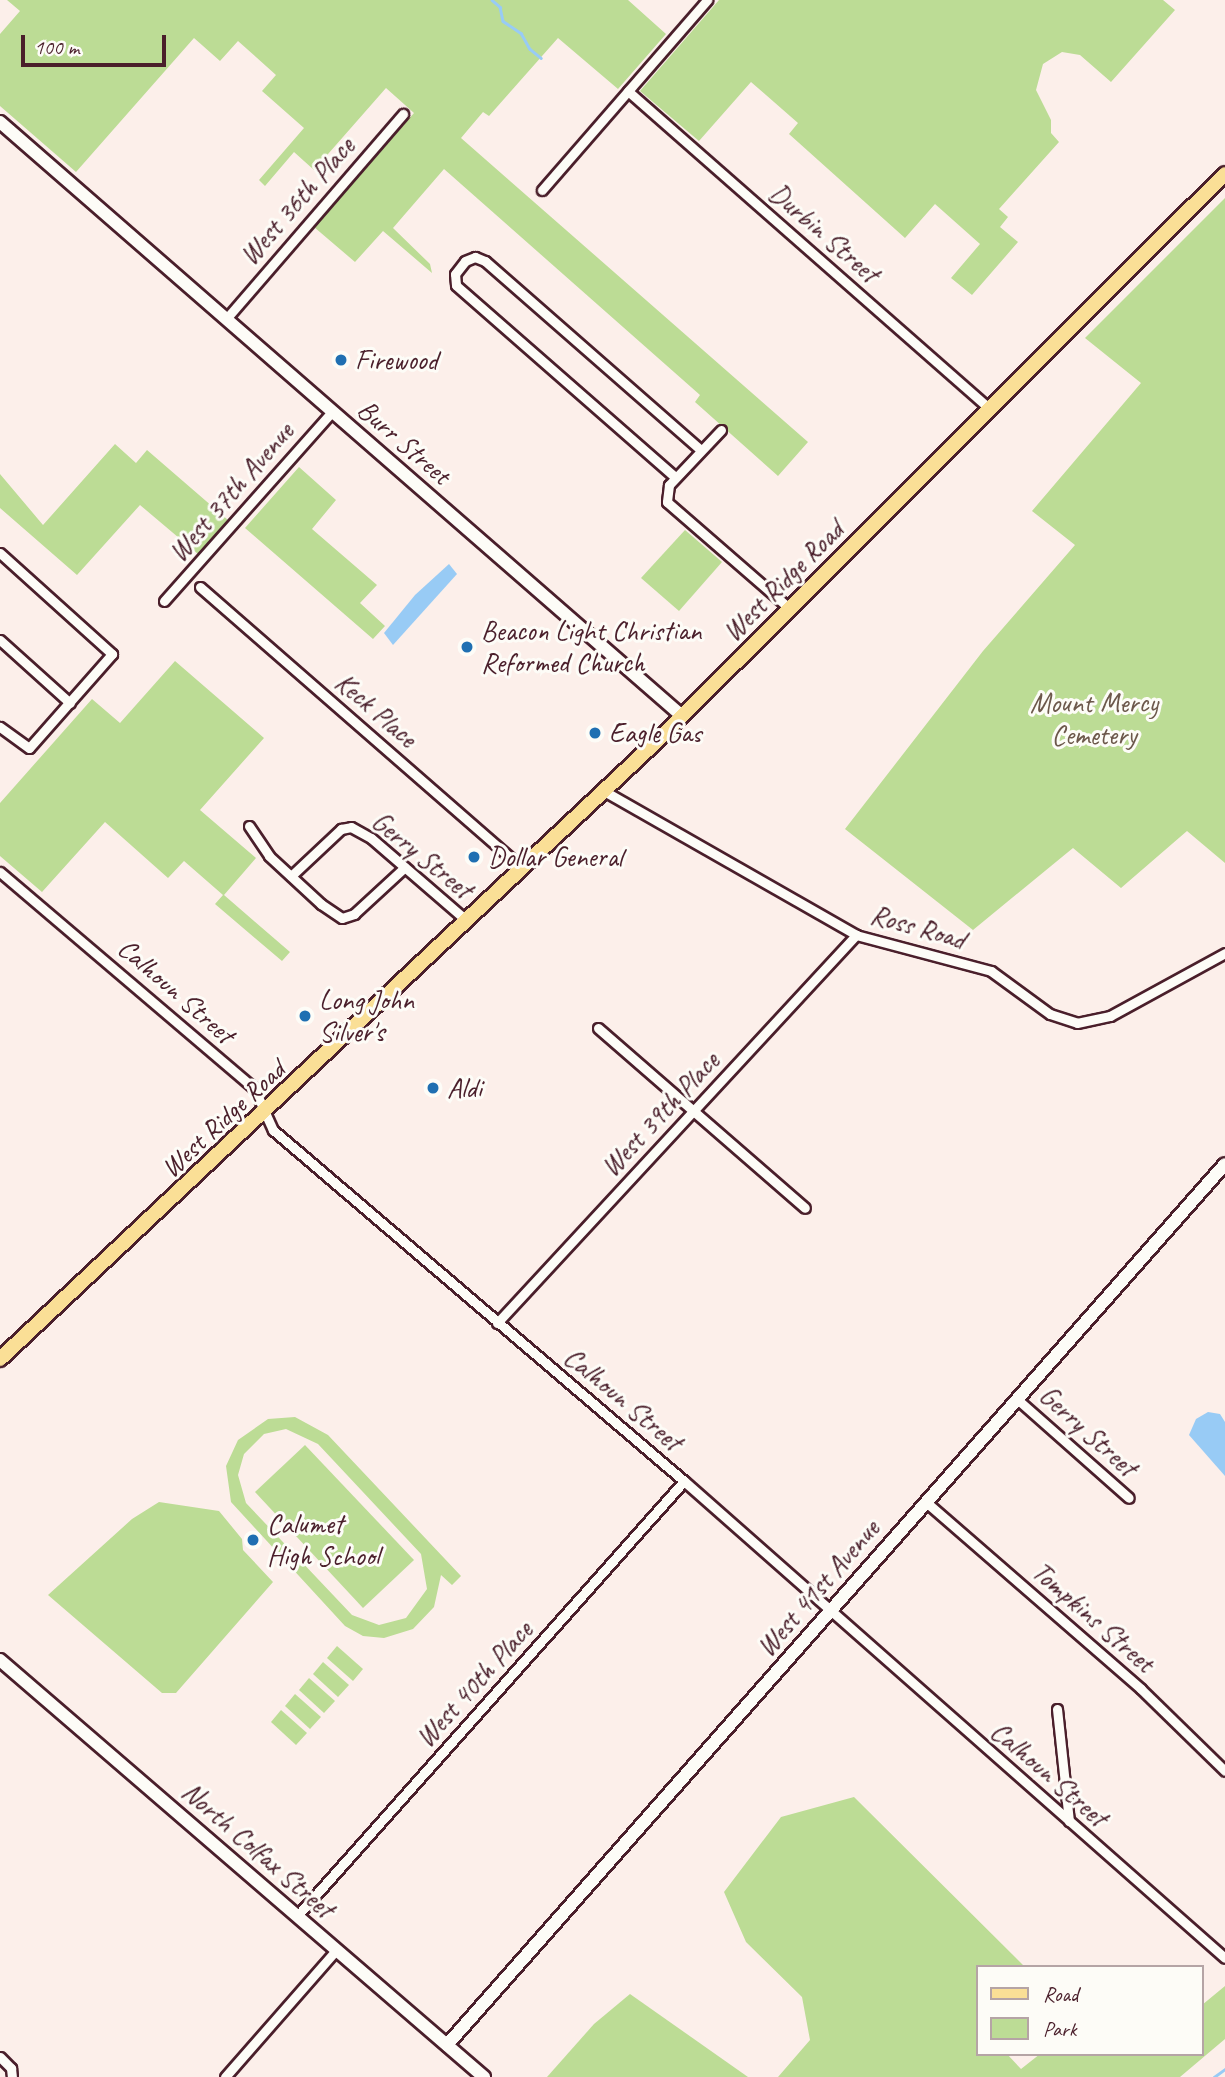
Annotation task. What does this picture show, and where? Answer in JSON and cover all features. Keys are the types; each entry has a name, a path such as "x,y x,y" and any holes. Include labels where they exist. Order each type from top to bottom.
{"main road":[{"name":"West Ridge Road","path":"0,1359 266,1113 682,716 1225,174"}],"street":[{"path":"542,190 707,0"},
{"name":"Durbin Street","path":"628,91 990,409"},
{"name":"West 36th Place","path":"226,319 403,114"},
{"name":"Burr Street","path":"0,122 682,716"},
{"path":"675,477 456,285 455,274 465,261 475,257 487,263 701,450"},
{"name":"West 37th Avenue","path":"163,601 332,412"},
{"path":"721,429 675,477 666,492 669,505 790,610"},
{"path":"0,553 112,654 27,749 0,727"},
{"name":"Keck Place","path":"200,587 522,868"},
{"path":"0,640 70,702"},
{"name":"Ross Road","path":"604,791 856,934 991,971 1049,1014 1077,1023 1110,1016 1225,953"},
{"path":"249,826 291,876 330,911 345,918 405,867"},
{"name":"Gerry Street","path":"291,876 347,826 367,835 467,921"},
{"name":"Calhoun Street","path":"0,872 254,1088 273,1130 684,1481 1225,1958"},
{"name":"West 39th Place","path":"497,1323 856,934"},
{"path":"598,1028 805,1208"},
{"name":"West 41st Avenue","path":"447,2045 1225,1164"},
{"name":"Gerry Street","path":"1017,1399 1129,1498"},
{"name":"West 40th Place","path":"297,1916 684,1481"},
{"name":"Tompkins Street","path":"926,1502 1141,1689 1225,1771"},
{"name":"North Colfax Street","path":"2,1665 484,2077"},
{"path":"1057,1709 1069,1821"},
{"path":"225,2077 336,1950"},
{"path":"0,2057 12,2075"}],"green space":[{"path":"7,0 628,0 666,34 618,89 558,38 489,116 483,112 461,138 808,442 778,476 695,402 700,395 444,169 393,228 430,264 432,273 383,231 355,262 314,227 414,113 386,88 314,170 294,152 265,186 259,180 304,128 262,91 276,75 238,41 220,61 194,38 76,172 0,106 0,34 20,11"},
{"path":"719,0 1163,0 1175,10 1111,82 1080,55 1062,52 1043,64 1036,90 1051,120 1051,133 1059,142 999,209 1008,217 1000,227 1018,242 972,295 951,278 980,244 935,204 905,238 789,134 798,123 751,82 699,141 640,91"},
{"name":"Mount Mercy Cemetery","path":"1225,198 1225,863 1187,831 1121,888 1073,848 973,930 845,829 983,651 1075,545 1032,511 1141,383 1085,338"},
{"path":"115,444 136,463 147,450 228,520 198,554 140,505 77,575 0,508 0,474 43,525"},
{"path":"299,467 336,500 312,529 377,585 360,603 385,626 373,639 245,528"},
{"path":"685,530 722,562 679,611 641,578"},
{"path":"175,661 264,738 200,810 256,858 224,895 290,952 282,961 215,904 223,895 184,861 168,878 105,822 42,892 0,856 0,803 92,699 120,723"},
{"path":"295,1417 328,1435 461,1576 452,1585 441,1575 434,1607 413,1629 384,1638 363,1636 345,1626 231,1502 226,1466 238,1440 268,1419","holes":["286,1429 318,1444 421,1554 427,1589 406,1618 379,1625 352,1615 246,1503 238,1475 244,1454 264,1434"]},
{"path":"305,1445 414,1560 363,1608 255,1492"},
{"path":"159,1502 219,1511 242,1539 243,1550 273,1582 176,1693 162,1693 48,1595 132,1519"},
{"path":"337,1646 363,1669 353,1681 327,1658"},
{"path":"323,1662 349,1685 338,1697 313,1674"},
{"path":"309,1678 335,1701 324,1713 299,1690"},
{"path":"295,1694 321,1717 310,1729 285,1706"},
{"path":"281,1710 307,1733 296,1745 271,1722"},
{"path":"854,1797 1023,1965 976,1965 976,2056 1009,2056 1021,2069 1037,2056 1204,2056 1204,2003 1225,1986 1225,2039 1180,2077 778,2077 810,2040 802,1997 746,1942 724,1892 781,1817"},
{"path":"630,1994 748,2077 547,2077 594,2024"}],"water":[{"path":"449,564 457,574 393,645 384,633 415,595"},
{"path":"1208,1412 1220,1414 1225,1422 1225,1476 1189,1435 1196,1419"}],"waterway":[{"path":"492,0 500,7 503,21 521,33 530,49 541,58"},
{"path":"1214,2077 1225,2069"}],"place":[{"name":"Firewood","path":"341,360"},
{"name":"Beacon Light Christian Reformed Church","path":"467,647"},
{"name":"Eagle Gas","path":"595,733"},
{"name":"Dollar General","path":"474,857"},
{"name":"Long John Silver's","path":"305,1016"},
{"name":"Aldi","path":"433,1088"},
{"name":"Calumet High School","path":"253,1540"}]}
